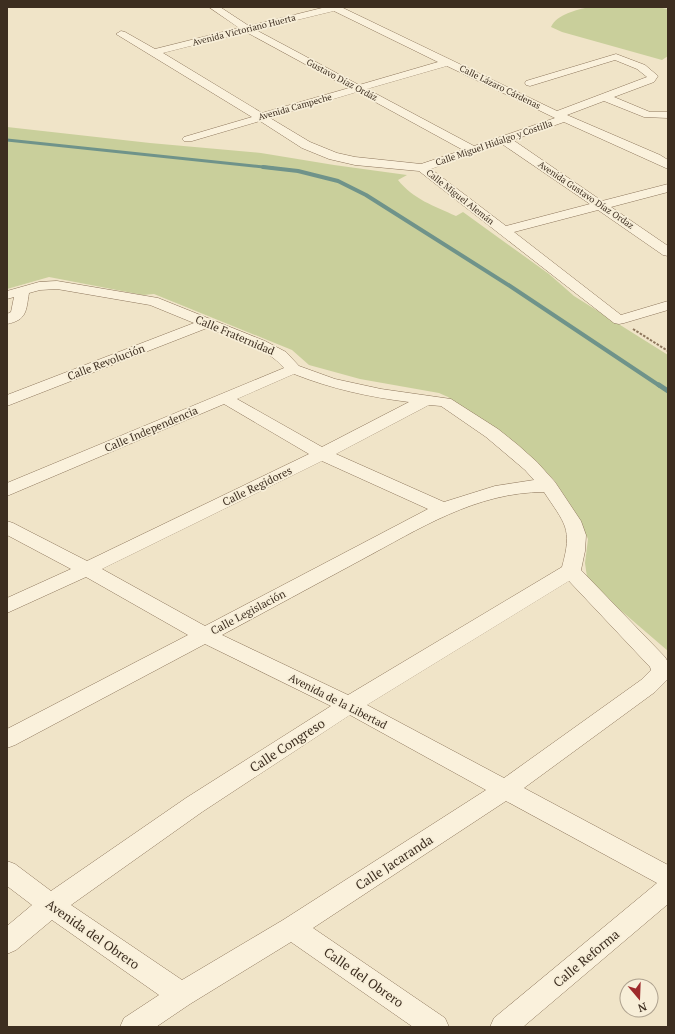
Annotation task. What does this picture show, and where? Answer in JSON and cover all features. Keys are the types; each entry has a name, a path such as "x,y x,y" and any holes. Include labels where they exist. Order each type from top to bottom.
{"street":[{"name":"Gustavo Díaz Ordáz","path":"214,7 247,29 472,150"},
{"name":"Avenida Victoriano Huerta","path":"154,52 334,7"},
{"name":"Calle Lázaro Cárdenas","path":"334,7 668,165"},
{"name":"Calle Miguel Alemán","path":"121,34 154,52 306,145 333,156 355,161 422,168 619,320"},
{"name":"Calle Miguel Hidalgo y Costilla","path":"422,168 562,116 604,97 650,80 653,76 641,67 616,57 530,83"},
{"name":"Avenida Campeche","path":"188,139 448,62"},
{"path":"604,97 648,115 668,115"},
{"name":"Avenida Gustavo Díaz Ordaz","path":"503,139 668,252"},
{"path":"656,158 668,154"},
{"path":"504,231 668,188"},
{"name":"Calle Fraternidad","path":"7,294 48,285 153,301 272,349 281,355 294,369 350,388 445,402 492,433 531,466 549,486 572,522 577,534 576,551 571,571"},
{"path":"10,319 18,314 20,310 23,290"},
{"path":"619,320 668,304"},
{"name":"Calle Revolución","path":"7,401 206,323"},
{"name":"Calle Independencia","path":"7,490 294,369"},
{"path":"225,398 294,440 443,509"},
{"name":"Calle Regidores","path":"7,606 87,569 322,454 426,400"},
{"name":"Calle Legislación","path":"7,739 443,509 492,491 515,486 549,486"},
{"name":"Avenida de la Libertad","path":"7,527 87,569 205,635 349,705 668,877"},
{"name":"Calle Jacaranda","path":"133,1027 181,995 292,928 506,789 648,686 661,673 661,668 658,662 571,571"},
{"name":"Calle Congreso","path":"7,942 51,905 194,806 349,705 571,571"},
{"name":"Avenida del Obrero","path":"7,872 51,905 181,995"},
{"name":"Calle Reforma","path":"503,1027 668,889"},
{"name":"Calle del Obrero","path":"292,928 436,1027"}],"path":[{"path":"619,320 668,351"}],"green space":[{"path":"589,7 656,7 668,9 668,56 662,60 562,32 551,27 562,16 573,11"},
{"path":"7,127 150,143 261,153 407,175 398,180 404,187 417,197 456,216 463,212 549,274 574,296 668,355 668,651 611,602 587,577 585,563 588,539 575,512 554,480 533,459 490,426 448,397 439,393 360,379 309,365 292,350 154,294 143,295 49,277 7,289"}],"waterway":[{"path":"7,140 273,168"},
{"path":"263,167 298,171 338,181 366,195 510,286 660,386"},
{"path":"659,385 668,391"}]}
